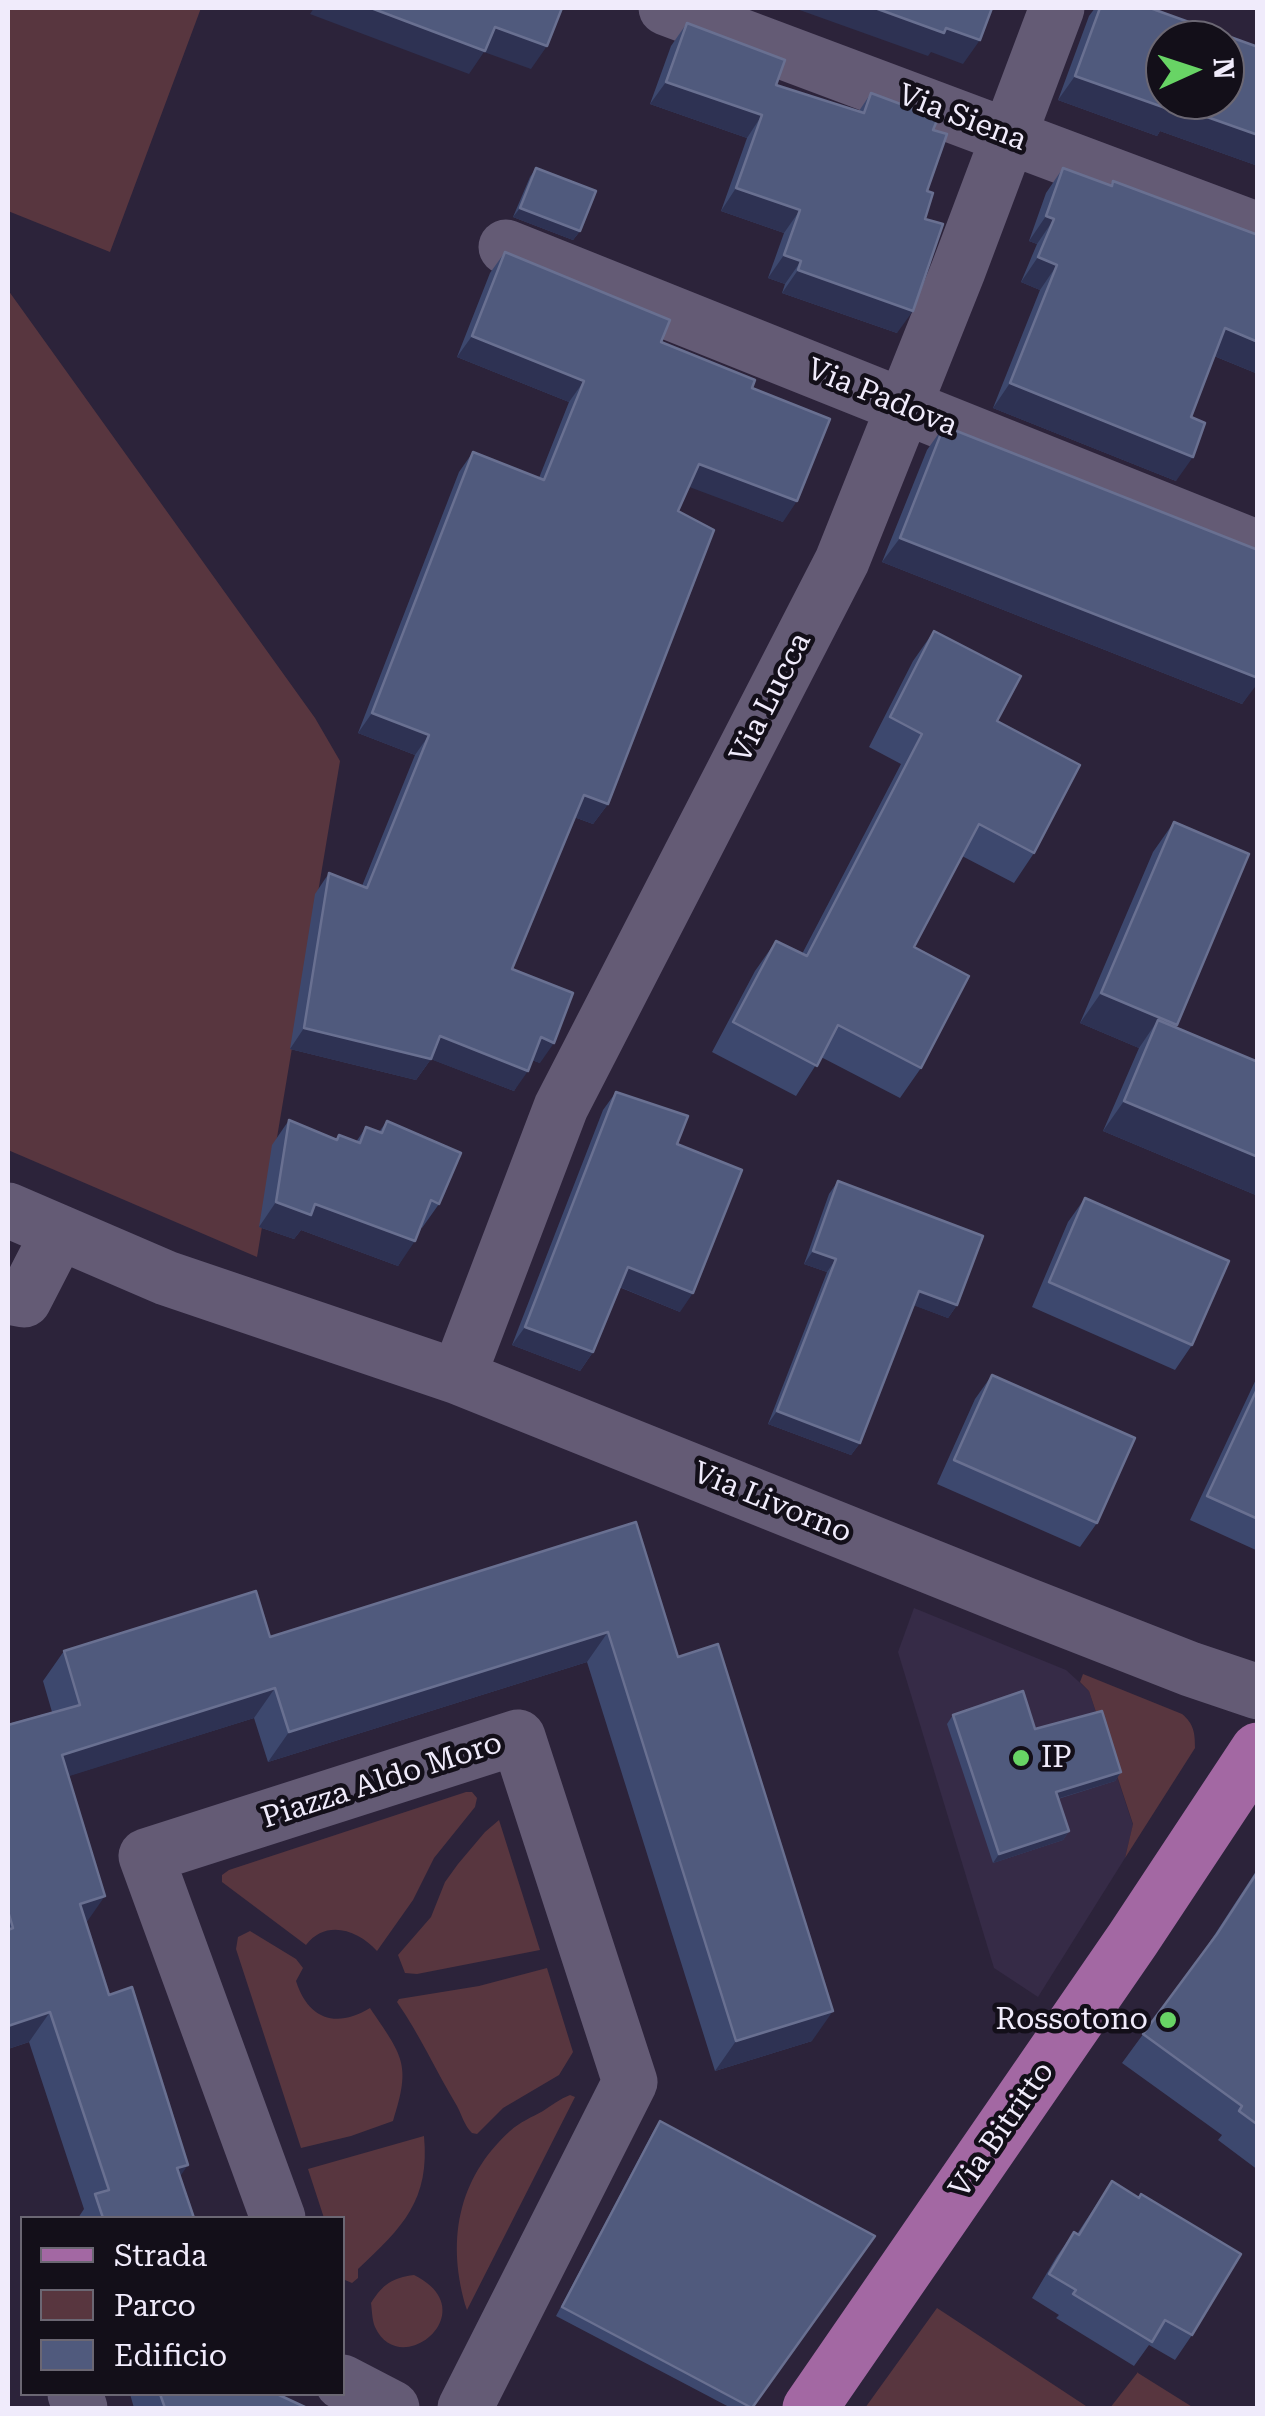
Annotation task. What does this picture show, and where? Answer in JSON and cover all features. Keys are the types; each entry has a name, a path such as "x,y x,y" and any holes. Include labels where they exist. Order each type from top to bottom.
{"main road":[{"name":"Via Bitritto","path":"810,2408 1258,1750"}],"street":[{"name":"Via Siena","path":"666,8 1258,230"},
{"name":"Via Lucca","path":"458,1377 561,1107 842,561 1057,8"},
{"name":"Via Padova","path":"506,247 1258,548"},
{"name":"Via Livorno","path":"8,1210 166,1278 458,1377 1042,1612 1258,1692"},
{"path":"8,1297 24,1300 58,1232"},
{"name":"Piazza Aldo Moro","path":"277,2216 146,1856 518,1737 630,2082 465,2408"},
{"path":"345,2384 392,2408"}],"shaded area":[{"name":"IP","path":"914,1608 1066,1670 1089,1691 1133,1825 1125,1858 1038,1997 994,1968 898,1652"}],"green space":[{"path":"8,8 201,8 110,252 8,211"},
{"path":"8,290 315,718 340,761 257,1257 8,1150"},
{"path":"1083,1674 1182,1714 1194,1733 1195,1748 1125,1858 1133,1824 1089,1691 1080,1682"},
{"path":"466,1792 477,1798 475,1807 434,1858 413,1900 377,1951 342,1930 323,1932 306,1945 222,1882 222,1875 229,1870"},
{"path":"499,1820 540,1950 417,1974 405,1973 398,1955 431,1917 445,1882 458,1864"},
{"path":"250,1931 296,1959 303,1968 296,1981 316,2012 335,2019 370,2008 401,2061 402,2086 393,2121 301,2148 236,1949 238,1937"},
{"path":"547,1968 573,2052 559,2075 503,2108 477,2134 472,2133 397,2002"},
{"path":"570,2095 575,2097 467,2310 457,2261 457,2237 461,2213 478,2170 510,2131"},
{"path":"424,2136 423,2178 418,2195 388,2240 358,2269 358,2278 352,2283 345,2280 345,2216 323,2216 308,2169"},
{"path":"414,2275 434,2290 442,2306 440,2322 418,2344 402,2347 387,2342 375,2327 371,2303 389,2283"},
{"path":"937,2308 1089,2408 865,2408"},
{"path":"1138,2373 1194,2408 1110,2408"}],"building":[{"path":"371,8 562,8 547,46 495,27 485,51"},
{"path":"875,8 992,8 980,40 946,28 944,33"},
{"path":"1100,8 1150,8 1183,20 1145,20 1145,101 1075,76"},
{"path":"687,23 785,60 776,85 864,113 871,93 938,118 933,130 947,134 927,191 933,193 925,219 943,224 913,311 798,270 801,261 784,255 800,210 736,188 762,115 666,82"},
{"path":"1245,42 1258,47 1258,135 1216,120 1245,120"},
{"path":"536,168 596,191 580,231 520,208"},
{"path":"1063,168 1112,186 1113,181 1258,235 1258,342 1225,328 1191,417 1205,423 1193,457 1010,383 1057,265 1038,257 1054,219 1046,216"},
{"path":"505,252 670,320 661,342 755,380 752,388 830,419 797,501 699,464 678,511 714,530 608,804 584,795 512,969 573,993 554,1043 541,1037 528,1071 440,1036 431,1059 304,1028 329,873 367,888 429,735 372,713 473,452 544,480 584,381 472,336"},
{"path":"944,426 1258,550 1258,678 900,538"},
{"path":"934,631 1021,676 997,721 1080,765 1034,853 979,824 914,947 969,976 921,1068 838,1025 817,1066 733,1022 776,941 807,956 922,734 890,717"},
{"path":"1174,822 1249,854 1177,1025 1101,993"},
{"path":"1158,1020 1258,1062 1258,1157 1124,1101"},
{"path":"616,1092 688,1116 677,1144 742,1170 693,1293 628,1267 593,1352 525,1327"},
{"path":"289,1120 337,1140 339,1135 360,1143 366,1127 382,1133 387,1121 461,1153 439,1204 431,1200 415,1241 315,1204 311,1215 276,1202"},
{"path":"838,1181 983,1236 957,1305 919,1291 860,1443 777,1411 836,1259 813,1251"},
{"path":"1085,1198 1229,1261 1192,1345 1049,1282"},
{"path":"992,1375 1135,1438 1097,1523 954,1460"},
{"path":"1258,1387 1258,1519 1207,1496"},
{"path":"636,1522 678,1657 718,1644 833,2011 736,2041 608,1632 289,1732 275,1688 62,1755 105,1896 80,1904 109,1995 132,1987 188,2165 177,2168 193,2216 102,2216 95,2194 109,2190 50,2012 8,2026 8,1930 13,1928 8,1911 8,1725 80,1705 64,1651 256,1591 270,1637"},
{"path":"1023,1691 1035,1729 1102,1711 1121,1772 1056,1792 1069,1831 999,1854 953,1715"},
{"path":"1258,1871 1258,2125 1239,2111 1242,2106 1143,2034"},
{"path":"660,2121 875,2236 752,2408 562,2307"},
{"path":"1112,2181 1241,2254 1192,2335 1165,2320 1152,2342 1073,2294 1076,2290 1049,2274"},
{"path":"161,2396 281,2396 307,2408 165,2408"}],"place":[{"name":"IP","path":"1021,1758"},
{"name":"Rossotono","path":"1168,2020"}]}
